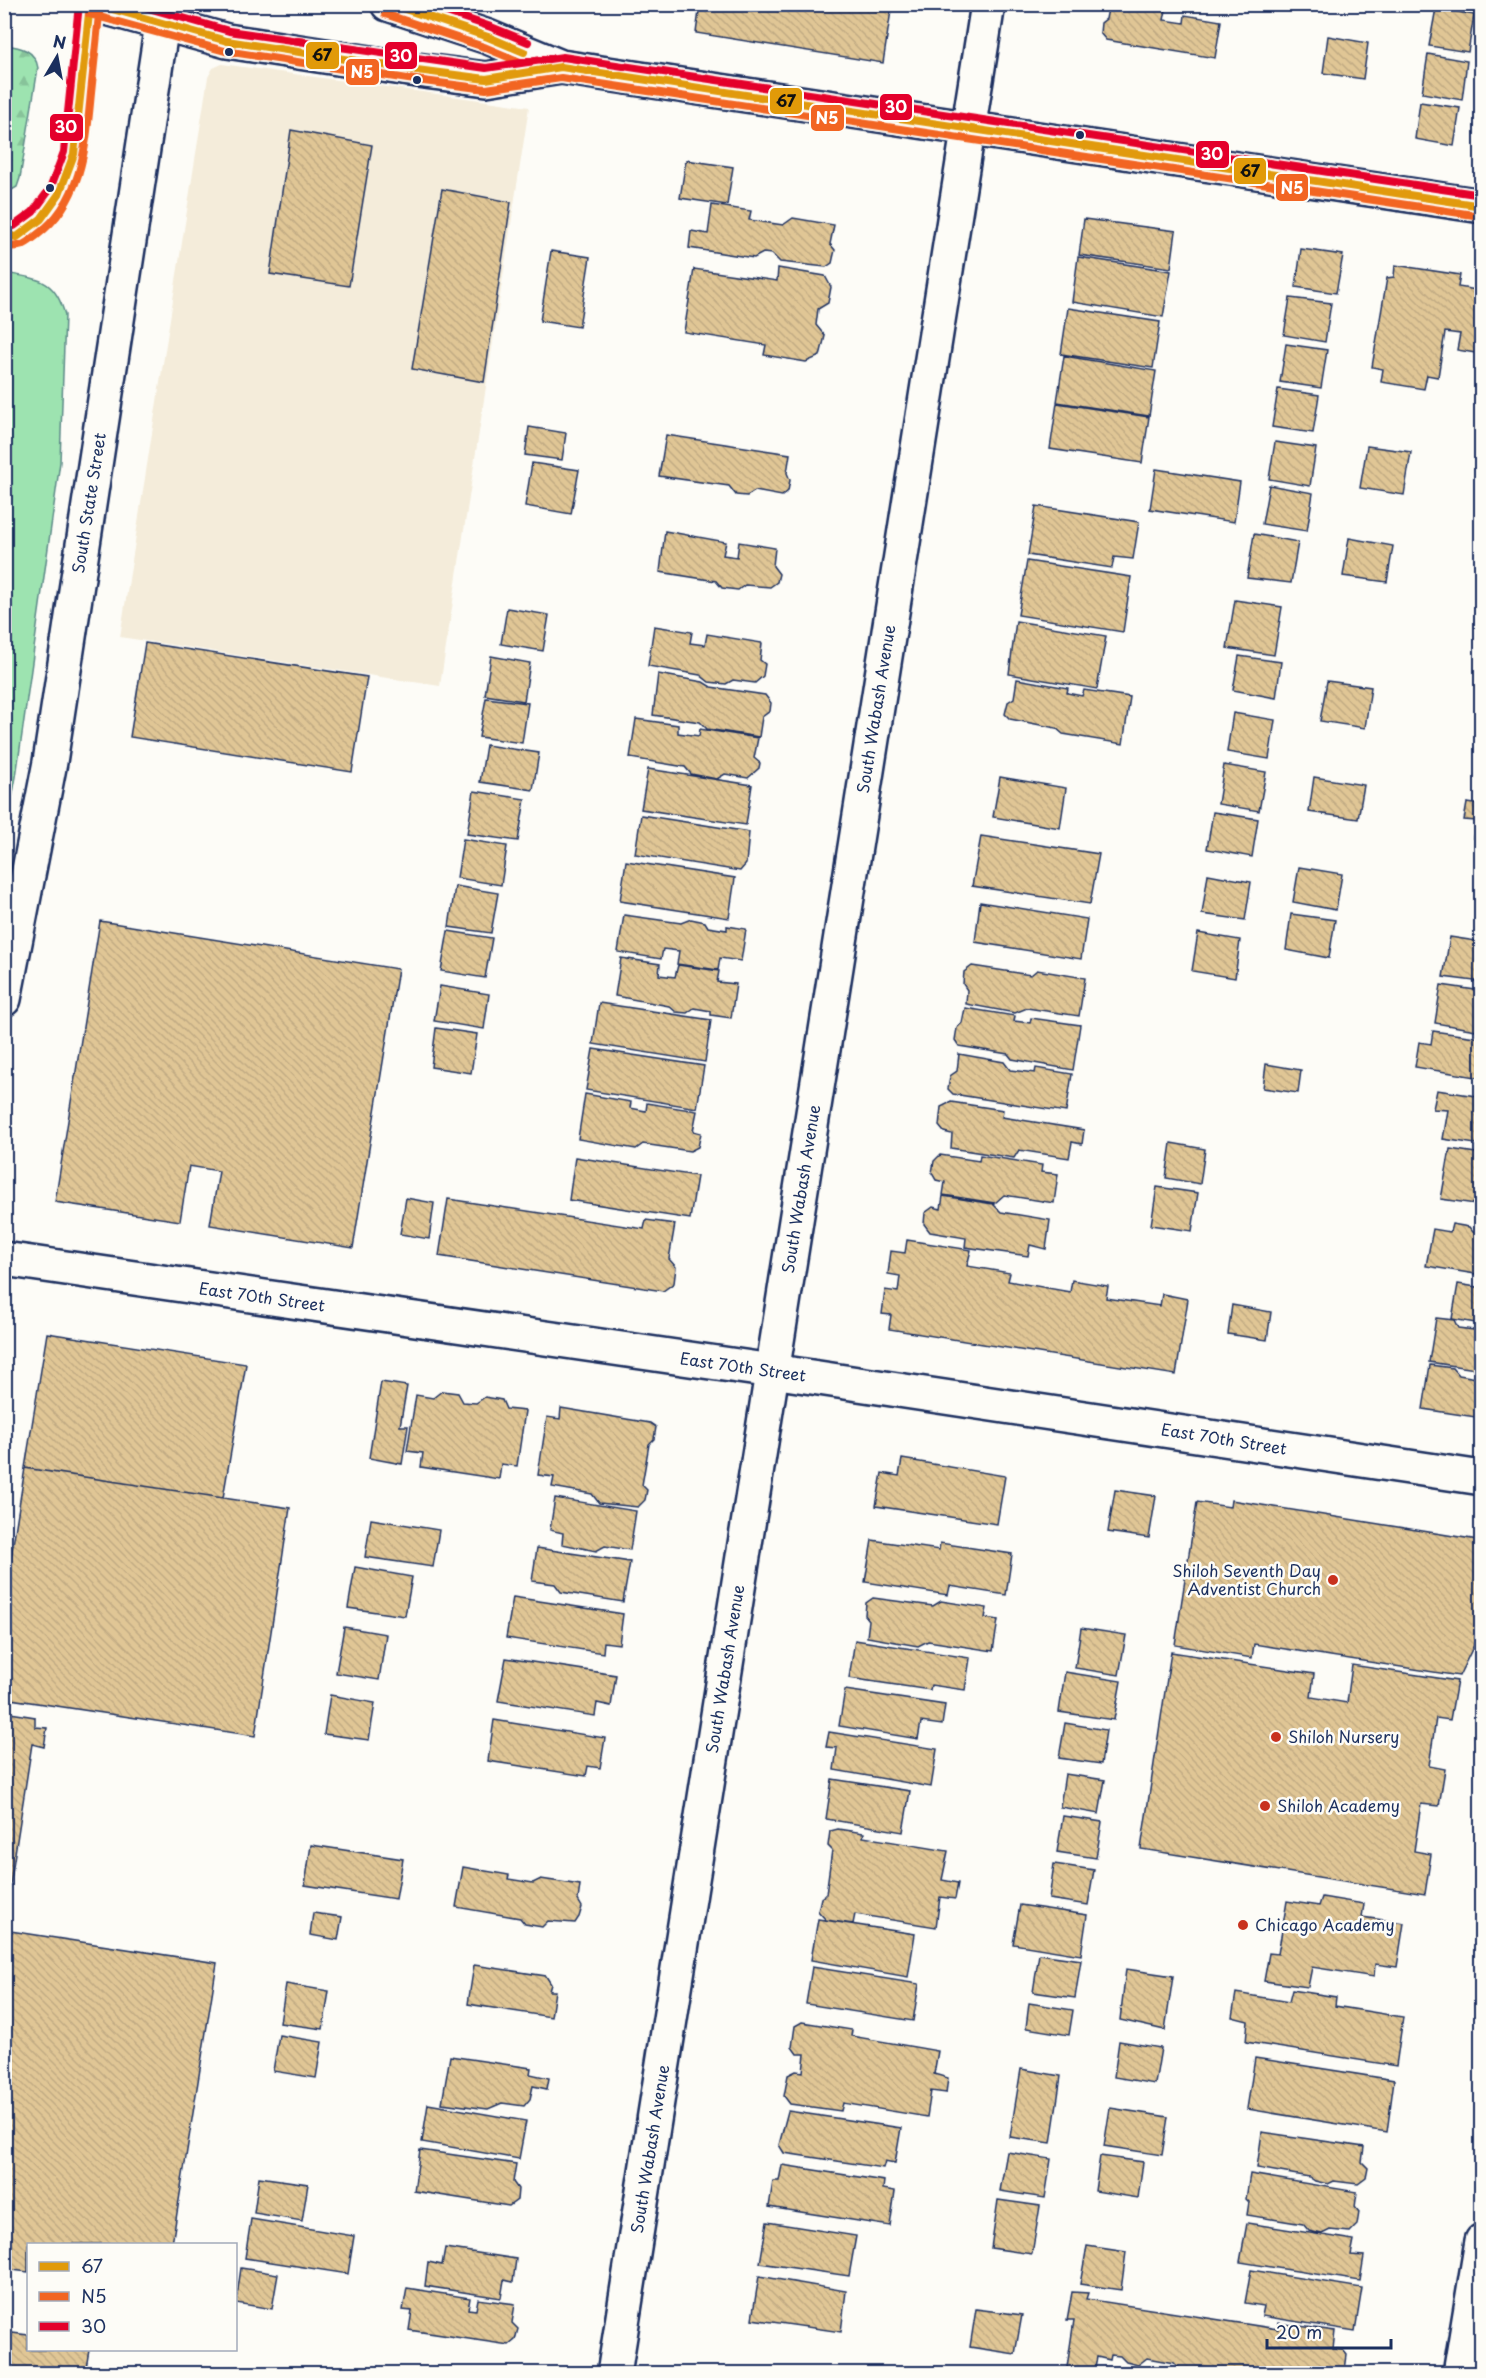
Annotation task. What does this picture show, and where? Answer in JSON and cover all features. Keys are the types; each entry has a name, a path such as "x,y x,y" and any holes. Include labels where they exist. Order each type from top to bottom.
{"street":[{"path":"92,4 164,15 226,41 486,79 561,68"},
{"path":"388,4 488,37 561,68 1482,206"},
{"name":"South Wabash Avenue","path":"614,2373 988,4"},
{"name":"South State Street","path":"4,999 50,762 164,15"},
{"name":"East 70th Street","path":"4,1259 1482,1478"},
{"path":"1460,2373 1482,2241"}],"shaded area":[{"path":"222,64 529,107 440,686 120,637 208,77 213,68"}],"green space":[{"path":"5,45 26,50 34,57 38,68 20,178 17,187 5,194"},
{"path":"5,273 44,282 56,294 65,315 60,462 16,777 5,835"}],"building":[{"path":"700,4 892,4 883,63 696,33"},
{"path":"1109,4 1128,4 1166,10 1164,20 1184,23 1185,15 1221,21 1215,58 1106,40 1100,33 1101,23 1106,19"},
{"path":"1436,8 1474,15 1468,52 1429,46"},
{"path":"1328,36 1368,43 1363,79 1323,73"},
{"path":"1428,54 1467,61 1462,100 1422,93"},
{"path":"1420,102 1460,108 1454,146 1415,139"},
{"path":"291,130 372,145 349,286 270,274"},
{"path":"686,160 733,167 727,205 680,198"},
{"path":"442,189 511,202 484,382 412,369"},
{"path":"712,205 751,211 749,220 783,225 793,218 834,225 830,244 835,250 832,263 826,267 780,262 772,254 763,253 754,258 689,248 691,231 708,234"},
{"path":"1084,219 1176,231 1171,268 1079,255"},
{"path":"1301,249 1343,255 1336,293 1296,287"},
{"path":"551,251 590,257 579,327 540,321"},
{"path":"1078,257 1171,271 1163,317 1072,302"},
{"path":"1395,265 1460,275 1458,287 1482,291 1482,354 1457,350 1460,334 1445,332 1438,377 1427,375 1424,389 1381,382 1383,369 1372,367 1387,278 1394,277"},
{"path":"778,268 825,276 831,287 828,303 818,309 816,325 825,336 820,356 806,362 764,355 766,345 684,332 694,269 777,281"},
{"path":"1290,298 1331,303 1325,342 1284,335"},
{"path":"1068,308 1160,322 1153,368 1061,354"},
{"path":"1286,344 1327,350 1321,388 1280,382"},
{"path":"1064,356 1156,371 1149,416 1057,402"},
{"path":"1278,389 1319,395 1313,433 1272,427"},
{"path":"1057,403 1149,417 1142,463 1050,449"},
{"path":"529,427 566,433 562,460 525,455"},
{"path":"666,435 790,454 787,473 790,480 788,491 782,496 755,491 747,496 736,495 729,486 659,476"},
{"path":"1275,442 1316,448 1310,486 1269,479"},
{"path":"1367,446 1411,452 1404,495 1360,488"},
{"path":"532,463 579,470 571,514 525,506"},
{"path":"1156,469 1240,482 1234,522 1150,509"},
{"path":"1269,485 1313,493 1307,531 1262,524"},
{"path":"1036,506 1139,522 1133,559 1114,557 1112,568 1028,555"},
{"path":"665,531 726,542 723,555 737,557 739,542 775,548 773,566 779,574 777,582 770,587 745,585 738,590 722,588 716,581 660,572"},
{"path":"1254,534 1298,542 1291,583 1247,578"},
{"path":"1349,538 1393,546 1387,582 1343,576"},
{"path":"1027,561 1131,577 1123,632 1018,615"},
{"path":"1235,600 1282,607 1274,655 1227,648"},
{"path":"507,608 549,615 543,651 501,644"},
{"path":"1016,621 1106,636 1097,689 1009,674"},
{"path":"654,626 692,632 690,643 705,645 707,634 762,643 760,660 765,664 763,676 755,683 733,680 726,684 709,682 700,675 648,666"},
{"path":"145,643 367,677 352,772 130,737"},
{"path":"491,656 530,663 524,701 485,695"},
{"path":"1239,656 1281,662 1276,698 1233,690"},
{"path":"658,674 703,682 711,687 765,695 771,703 770,711 762,717 759,737 707,729 700,722 653,715"},
{"path":"1017,679 1068,688 1067,693 1082,696 1084,690 1130,697 1123,744 1063,734 1056,728 1010,719 1005,714 1008,702 1014,698"},
{"path":"1327,681 1371,687 1365,728 1320,721"},
{"path":"486,698 528,703 522,743 479,737"},
{"path":"1233,713 1275,720 1269,759 1227,752"},
{"path":"636,719 678,725 678,733 699,736 700,729 758,738 754,758 760,763 759,768 748,778 725,774 717,779 691,774 685,767 630,758"},
{"path":"486,745 539,753 533,790 480,782"},
{"path":"1224,765 1266,772 1259,811 1218,804"},
{"path":"648,769 752,785 746,825 641,809"},
{"path":"1000,777 1066,788 1060,828 993,817"},
{"path":"1314,777 1364,785 1358,819 1309,812"},
{"path":"474,791 525,799 518,841 467,834"},
{"path":"1467,803 1482,805 1482,839 1474,838 1477,821 1464,820"},
{"path":"1213,812 1258,819 1252,857 1207,849"},
{"path":"641,815 749,832 746,864 740,871 635,854"},
{"path":"981,836 1099,854 1090,904 972,886"},
{"path":"463,839 507,846 501,885 457,878"},
{"path":"626,861 735,878 729,918 620,901"},
{"path":"1299,867 1342,874 1336,910 1293,902"},
{"path":"1208,874 1251,882 1245,920 1202,914"},
{"path":"455,886 498,893 491,933 449,927"},
{"path":"980,902 1087,919 1081,959 975,942"},
{"path":"1291,914 1335,920 1329,958 1286,950"},
{"path":"624,915 681,923 691,919 705,922 708,927 727,930 727,926 746,929 741,961 720,958 718,970 677,964 679,951 663,949 661,959 618,952"},
{"path":"100,921 398,969 353,1248 210,1225 219,1171 189,1166 180,1221 55,1202"},
{"path":"448,931 492,938 485,978 441,971"},
{"path":"1198,933 1240,940 1235,978 1192,971"},
{"path":"1450,937 1482,942 1482,982 1443,977"},
{"path":"621,958 660,964 659,975 675,977 678,965 719,971 717,982 736,984 731,1018 711,1015 711,1011 694,1008 687,1013 676,1012 669,1006 615,996"},
{"path":"972,966 1031,975 1037,970 1085,978 1079,1016 1027,1008 1015,1013 966,1004 967,990 963,984 964,972"},
{"path":"1441,985 1482,991 1482,1031 1435,1023"},
{"path":"440,986 489,994 484,1029 434,1021"},
{"path":"599,1003 711,1020 705,1062 593,1044"},
{"path":"965,1008 1015,1016 1014,1021 1030,1023 1031,1018 1080,1025 1073,1070 1012,1059 1008,1054 959,1046 955,1040"},
{"path":"436,1028 477,1034 471,1073 431,1067"},
{"path":"1433,1031 1482,1038 1482,1078 1415,1067 1419,1042 1431,1044"},
{"path":"593,1049 704,1066 697,1108 586,1090"},
{"path":"959,1054 1004,1062 1010,1070 1035,1073 1036,1068 1072,1074 1066,1112 953,1094 948,1089 950,1076 957,1071"},
{"path":"1266,1064 1301,1070 1298,1093 1263,1088"},
{"path":"1437,1090 1482,1097 1482,1145 1443,1139 1448,1110 1433,1109"},
{"path":"585,1094 631,1102 630,1108 646,1111 647,1103 697,1111 693,1131 701,1133 698,1147 690,1151 643,1144 636,1149 578,1139"},
{"path":"951,1102 1003,1110 1002,1117 1084,1130 1082,1144 1072,1142 1069,1158 1019,1150 1014,1158 951,1148 952,1134 944,1132 939,1126 941,1107"},
{"path":"1171,1143 1205,1149 1200,1184 1166,1178"},
{"path":"1450,1149 1482,1154 1482,1205 1441,1199"},
{"path":"940,1155 979,1161 980,1155 1042,1165 1041,1172 1058,1174 1054,1203 1004,1195 995,1203 943,1195 945,1182 936,1180 932,1173 934,1161"},
{"path":"575,1157 697,1176 690,1219 569,1200"},
{"path":"1157,1187 1198,1193 1192,1231 1151,1225"},
{"path":"943,1196 993,1204 1001,1212 1050,1220 1046,1249 1030,1245 1028,1256 965,1247 966,1238 930,1232 924,1224 925,1213 933,1207 941,1209"},
{"path":"406,1198 434,1203 429,1239 400,1234"},
{"path":"448,1199 644,1229 646,1220 675,1224 669,1259 676,1267 674,1283 663,1291 439,1256"},
{"path":"1452,1224 1469,1227 1473,1232 1482,1234 1482,1275 1426,1266 1433,1229 1450,1232"},
{"path":"907,1240 971,1250 967,1266 1010,1273 1008,1281 1070,1292 1072,1280 1108,1286 1106,1298 1160,1306 1162,1294 1188,1299 1176,1375 889,1329 891,1315 882,1314 885,1290 898,1292 900,1276 888,1274 891,1251 905,1253"},
{"path":"1458,1284 1482,1288 1482,1324 1452,1319"},
{"path":"1232,1305 1271,1312 1267,1340 1228,1334"},
{"path":"1436,1318 1454,1320 1458,1328 1482,1331 1482,1370 1429,1362"},
{"path":"47,1333 246,1364 223,1498 25,1468"},
{"path":"1430,1365 1453,1368 1459,1375 1482,1379 1482,1418 1423,1409"},
{"path":"381,1382 407,1386 400,1426 408,1426 402,1464 369,1458"},
{"path":"442,1391 458,1393 463,1402 476,1403 485,1397 502,1400 506,1409 525,1411 517,1466 501,1464 499,1479 421,1467 423,1453 407,1451 416,1395 433,1398"},
{"path":"561,1408 650,1423 656,1427 654,1439 649,1444 642,1485 647,1490 645,1500 638,1507 599,1503 592,1494 552,1487 554,1477 538,1475 547,1417 560,1419"},
{"path":"902,1459 1005,1476 997,1524 876,1506 882,1473 899,1476"},
{"path":"25,1468 290,1508 255,1736 4,1698 4,1602"},
{"path":"1115,1490 1156,1496 1149,1538 1108,1532"},
{"path":"555,1498 636,1511 630,1550 605,1546 596,1551 562,1544 563,1533 550,1530"},
{"name":"Shiloh Seventh Day Adventist Church","path":"1231,1500 1478,1540 1482,1564 1482,1595 1474,1645 1459,1676 1254,1644 1252,1658 1175,1645 1197,1502 1230,1507"},
{"path":"371,1519 439,1530 433,1567 365,1557"},
{"path":"872,1540 939,1550 940,1543 1012,1554 1006,1595 950,1586 948,1595 865,1582"},
{"path":"537,1548 630,1562 623,1602 561,1592 555,1584 532,1581"},
{"path":"355,1567 412,1577 405,1616 348,1608"},
{"path":"513,1597 623,1614 619,1644 604,1642 603,1653 506,1638"},
{"path":"873,1598 933,1606 941,1601 987,1608 985,1618 998,1620 993,1651 928,1641 918,1646 867,1637 869,1620 865,1615 866,1603"},
{"path":"344,1627 386,1634 379,1680 336,1673"},
{"path":"1081,1628 1126,1635 1119,1675 1075,1668"},
{"path":"855,1640 970,1658 965,1690 931,1685 930,1690 849,1678"},
{"path":"1171,1652 1314,1674 1311,1697 1347,1703 1352,1665 1457,1681 1450,1720 1436,1718 1429,1766 1445,1769 1439,1806 1421,1804 1414,1851 1431,1854 1425,1894 1141,1849"},
{"path":"506,1658 616,1675 611,1706 597,1703 595,1716 498,1701"},
{"path":"1065,1672 1121,1681 1114,1720 1059,1712"},
{"path":"845,1690 945,1705 942,1725 921,1722 918,1739 839,1726"},
{"path":"330,1695 375,1703 369,1740 324,1734"},
{"path":"4,1712 35,1717 35,1727 47,1728 44,1747 32,1744 4,1924"},
{"path":"494,1720 605,1738 600,1768 588,1766 586,1776 488,1761"},
{"path":"1065,1723 1106,1730 1101,1764 1059,1758"},
{"path":"829,1732 937,1749 931,1787 834,1770 837,1748 826,1747"},
{"path":"1065,1774 1105,1780 1099,1814 1060,1807"},
{"path":"832,1779 910,1791 903,1832 826,1819"},
{"path":"1063,1816 1102,1822 1096,1858 1057,1852"},
{"path":"838,1829 864,1833 863,1837 948,1851 942,1880 958,1883 955,1899 940,1897 936,1927 855,1914 853,1924 826,1920 818,1911 821,1898 826,1894 832,1850 828,1846 830,1831"},
{"path":"311,1845 403,1859 396,1899 305,1885"},
{"path":"1054,1864 1094,1870 1088,1905 1049,1899"},
{"path":"463,1867 509,1875 508,1879 533,1883 541,1879 580,1885 578,1900 582,1907 579,1917 575,1923 548,1921 542,1927 525,1924 520,1918 456,1907"},
{"path":"1322,1897 1364,1904 1362,1917 1404,1923 1397,1967 1375,1964 1374,1977 1312,1967 1308,1987 1264,1981 1269,1953 1278,1954 1287,1901 1319,1906"},
{"path":"1020,1905 1087,1915 1081,1955 1013,1944"},
{"path":"313,1913 342,1917 338,1940 310,1935"},
{"path":"818,1919 915,1934 908,1977 811,1960"},
{"path":"4,1930 217,1963 172,2243 27,2243 27,2272 4,2269"},
{"path":"1039,1954 1081,1960 1075,1998 1033,1992"},
{"path":"474,1965 546,1976 551,1984 549,1991 555,1991 551,2017 468,2004"},
{"path":"812,1967 919,1984 913,2021 806,2004"},
{"path":"1126,1969 1173,1976 1165,2030 1120,2020"},
{"path":"286,1984 329,1991 323,2029 280,2023"},
{"path":"1292,1990 1336,1997 1335,2006 1403,2017 1396,2066 1246,2042 1248,2021 1232,2017 1236,1993 1289,2002"},
{"path":"1029,2003 1073,2010 1069,2035 1026,2028"},
{"path":"802,2022 852,2030 851,2036 938,2051 934,2074 948,2078 946,2093 931,2091 927,2117 843,2103 841,2111 790,2104 784,2096 788,2075 796,2071 803,2072 805,2054 797,2054 792,2047 795,2026"},
{"path":"279,2035 322,2042 316,2078 273,2071"},
{"path":"1119,2041 1161,2048 1155,2084 1114,2077"},
{"path":"450,2056 531,2068 530,2074 549,2078 547,2089 533,2086 530,2099 524,2106 502,2103 488,2109 442,2103"},
{"path":"1255,2058 1394,2080 1387,2132 1247,2109"},
{"path":"1021,2069 1061,2076 1051,2143 1010,2137"},
{"path":"428,2104 526,2121 519,2159 422,2142"},
{"path":"1110,2108 1168,2117 1162,2155 1104,2146"},
{"path":"788,2111 901,2128 895,2163 885,2161 883,2168 784,2153 779,2145"},
{"path":"1262,2132 1364,2147 1362,2162 1368,2168 1366,2178 1358,2184 1334,2181 1328,2184 1309,2177 1257,2168"},
{"path":"420,2150 516,2164 513,2182 518,2189 517,2200 509,2206 414,2191"},
{"path":"1007,2152 1051,2159 1045,2198 1000,2191"},
{"path":"1100,2156 1143,2162 1138,2198 1095,2191"},
{"path":"782,2165 884,2181 883,2189 895,2191 890,2226 769,2207 773,2181 779,2181"},
{"path":"1250,2174 1357,2192 1355,2207 1359,2212 1357,2225 1350,2232 1330,2230 1322,2234 1309,2231 1303,2224 1247,2215 1249,2202 1246,2199"},
{"path":"259,2177 308,2184 302,2221 254,2213"},
{"path":"998,2200 1040,2206 1032,2254 991,2248"},
{"path":"251,2219 354,2236 348,2274 245,2258"},
{"path":"767,2222 856,2236 849,2276 760,2263"},
{"path":"1247,2223 1354,2240 1351,2255 1364,2256 1360,2281 1240,2262"},
{"path":"1087,2246 1126,2252 1121,2290 1080,2284"},
{"path":"445,2248 516,2259 513,2282 504,2280 501,2298 425,2286 428,2262 442,2265"},
{"path":"241,2268 278,2274 272,2309 237,2303"},
{"path":"1251,2270 1362,2288 1355,2331 1262,2316 1264,2306 1245,2303"},
{"path":"759,2276 846,2291 841,2332 752,2319"},
{"path":"407,2288 470,2298 468,2309 476,2310 478,2299 515,2304 512,2323 518,2329 515,2340 509,2345 409,2330 412,2311 403,2310"},
{"path":"1072,2292 1088,2293 1086,2299 1278,2329 1278,2323 1335,2331 1333,2349 1343,2350 1347,2355 1345,2370 1339,2374 1235,2374 1234,2371 1201,2367 1194,2372 1180,2369 1174,2363 1147,2358 1138,2365 1126,2362 1120,2356 1111,2355 1110,2360 1097,2357 1094,2374 1066,2374 1074,2320 1067,2320"},
{"path":"976,2309 1022,2315 1015,2354 970,2347"},
{"path":"4,2332 27,2335 27,2351 89,2351 85,2374 4,2374"}],"transit line":[{"name":"30","path":"6,225 14,226 33,212 50,189 64,152 79,4"},
{"name":"67","path":"4,235 17,237 41,219 59,194 74,154 90,4"},
{"name":"67","path":"94,4 227,41 409,69 486,79 561,67 1482,206"},
{"name":"30","path":"134,4 229,31 486,68 563,57 1482,195"},
{"name":"67","path":"390,4 488,37 524,52"},
{"name":"30","path":"423,4 528,42"},
{"name":"N5","path":"4,246 22,245 37,235 64,206 73,189 87,132 100,5"},
{"name":"N5","path":"89,14 225,51 408,79 486,89 561,78 1480,216"},
{"name":"N5","path":"385,14 484,47 520,62"}],"place":[{"name":"Shiloh Seventh Day Adventist Church","path":"1333,1580"},
{"name":"Shiloh Nursery","path":"1276,1737"},
{"name":"Shiloh Academy","path":"1265,1806"},
{"name":"Chicago Academy","path":"1243,1925"}]}
